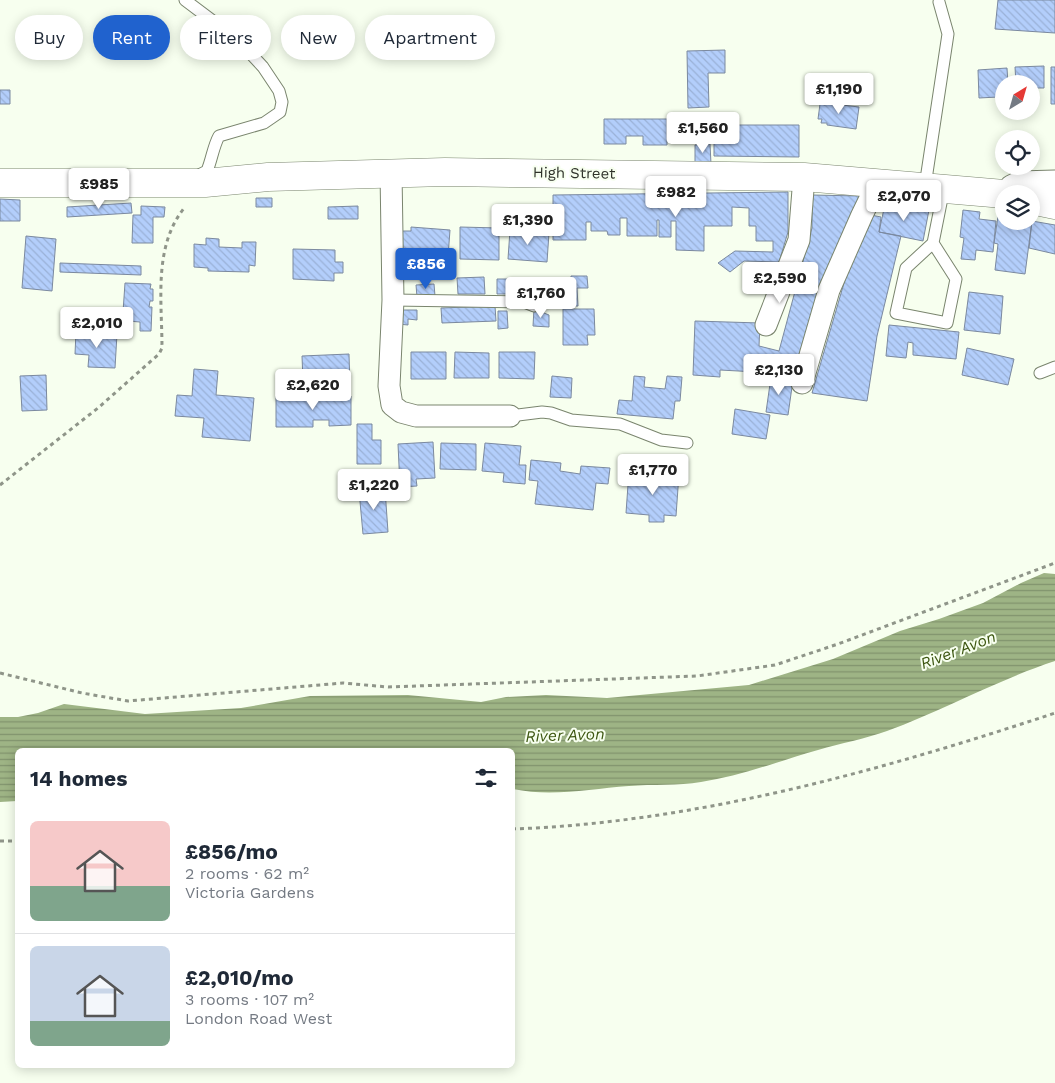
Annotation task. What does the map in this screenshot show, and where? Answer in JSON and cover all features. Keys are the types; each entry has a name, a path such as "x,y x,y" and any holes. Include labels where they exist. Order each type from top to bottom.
{"street":[{"name":"High Street","path":"0,183 195,183 268,177 390,172 804,177 995,193"},
{"path":"390,172 393,300 389,386 392,405 401,412 416,416 510,416"},
{"path":"766,325 798,240 804,177"},
{"path":"1013,185 1019,182 1055,181"},
{"path":"802,382 829,290 878,182"},
{"path":"1040,202 1055,205"}],"lane":[{"path":"185,0 238,40 263,66 279,91 282,102 280,112 264,122 219,136 214,145 213,158 207,171 195,183"},
{"path":"933,244 906,268 896,314 947,323 956,279 933,244 934,187 948,34 939,2"},
{"path":"393,300 524,302 534,306"},
{"path":"1040,372 1055,367"},
{"path":"510,416 542,412 551,413 570,420 620,424 661,440 688,443"}],"path":[{"path":"0,485 98,408 158,354 162,348 162,271 164,250 169,232 182,211"},
{"path":"0,673 82,693 128,701 343,683 388,687 697,676 775,665 838,644 1055,563"},
{"path":"515,829 560,828 620,820 760,796 871,768 988,735 1055,713"},
{"path":"0,841 15,841"}],"water":[{"name":"River Avon","path":"1044,573 1055,574 1055,661 1012,677 887,731 716,779 683,784 629,786 571,792 515,789 515,748 15,748 15,801 0,802 0,717 18,717 38,713 64,704 145,714 241,708 310,696 408,695 481,702 506,697 546,695 607,698 749,685 833,659 900,631 983,603"}],"building":[{"path":"998,0 1055,0 1055,33 995,29"},
{"path":"725,50 725,73 708,73 709,107 688,108 687,51"},
{"path":"1044,66 1044,88 1040,88 1040,75 1015,75 1015,67"},
{"path":"1051,67 1055,67 1055,104 1051,104"},
{"path":"1007,68 1007,75 995,75 995,97 979,98 978,70"},
{"path":"0,90 10,90 10,104 0,104"},
{"path":"825,103 859,107 856,129 821,123 822,119 818,119 820,104 825,105"},
{"path":"604,119 667,119 667,145 643,145 643,136 626,136 626,144 604,144"},
{"path":"714,125 799,125 799,157 714,156"},
{"path":"710,144 711,164 695,164 695,145"},
{"path":"788,192 788,232 779,262 744,261 730,272 718,263 735,251 773,252 773,241 756,241 756,226 749,226 749,208 732,207 732,226 704,226 704,251 676,250 676,221 671,221 671,237 659,237 659,220 657,220 657,236 627,236 627,218 620,218 620,235 608,235 607,231 591,231 591,222 586,222 586,240 553,240 553,195"},
{"path":"812,195 860,196 793,374 720,370 720,377 693,375 695,321 760,323 759,346 779,351 812,228"},
{"path":"256,198 272,198 272,207 256,207"},
{"path":"0,199 20,200 20,221 0,221"},
{"path":"131,203 132,213 67,217 67,207"},
{"path":"885,204 929,210 923,241 879,232"},
{"path":"141,206 165,207 164,217 153,217 153,243 132,243 133,215 141,215"},
{"path":"358,206 358,219 328,219 328,207"},
{"path":"963,210 980,212 979,219 995,221 993,252 976,250 975,260 961,259 964,238 960,237"},
{"path":"871,215 881,217 879,232 901,236 877,336 867,401 812,393 858,235 863,229 868,229"},
{"path":"1040,222 1055,225 1055,254 1029,248 1031,230 1040,230"},
{"path":"411,227 450,230 448,257 411,254 411,251 401,250 402,231 411,231"},
{"path":"460,227 499,228 499,260 460,259"},
{"path":"510,230 549,233 547,262 508,259"},
{"path":"996,230 1031,230 1025,274 995,270 998,244 994,243"},
{"path":"26,236 56,239 52,291 22,288"},
{"path":"206,238 219,239 219,247 242,248 242,242 256,242 255,266 249,265 249,272 208,271 208,268 194,267 194,244 206,245"},
{"path":"293,249 335,250 335,262 343,262 343,273 334,273 334,281 293,279"},
{"path":"60,263 141,266 141,275 60,272"},
{"path":"571,276 587,276 588,288 577,288 578,306 552,306 551,288 571,288"},
{"path":"484,277 485,294 458,294 457,278"},
{"path":"497,279 507,279 507,294 497,294"},
{"path":"520,280 535,281 534,295 518,294"},
{"path":"125,283 151,284 150,289 153,289 153,301 150,301 149,307 152,307 151,331 140,331 140,322 127,321 127,313 123,312"},
{"path":"434,284 435,296 417,297 416,285"},
{"path":"969,292 1003,296 1000,334 964,330"},
{"path":"495,306 496,321 442,323 441,308"},
{"path":"534,309 549,315 549,327 533,326"},
{"path":"563,309 594,309 595,335 587,335 588,345 563,345"},
{"path":"398,310 417,310 417,320 408,319 408,325 398,324"},
{"path":"498,311 507,311 508,328 498,329"},
{"path":"889,325 959,332 956,359 913,355 913,343 908,342 906,358 886,356"},
{"path":"76,332 117,334 115,368 88,367 89,355 75,354"},
{"path":"967,348 1014,359 1008,385 962,375"},
{"path":"411,352 446,352 446,379 411,379"},
{"path":"455,352 489,353 489,378 454,378"},
{"path":"499,352 535,352 534,379 499,378"},
{"path":"349,354 350,388 327,389 326,380 303,381 302,356"},
{"path":"194,369 218,371 216,395 254,398 250,441 202,437 204,418 175,416 177,395 192,396"},
{"path":"46,375 47,410 22,411 20,376"},
{"path":"552,376 572,378 571,398 550,397"},
{"path":"634,376 645,377 644,387 665,389 667,376 682,377 680,401 675,401 673,419 617,414 619,400 632,401"},
{"path":"771,377 793,380 788,415 766,412"},
{"path":"276,396 351,396 351,425 329,426 329,420 313,420 313,427 276,427"},
{"path":"735,409 770,415 766,439 732,434"},
{"path":"357,424 372,424 372,440 381,440 381,464 357,464"},
{"path":"433,442 435,478 416,479 417,486 400,487 398,444"},
{"path":"441,443 476,444 476,470 440,469"},
{"path":"485,443 521,446 519,465 526,465 525,484 503,482 504,473 482,471"},
{"path":"531,460 561,463 560,471 580,474 581,466 610,468 608,484 596,483 593,510 535,504 538,481 529,480"},
{"path":"629,471 649,472 649,481 659,482 660,473 679,474 676,516 664,515 664,522 649,522 649,515 626,513"},
{"path":"385,489 388,532 363,534 359,491"}]}
